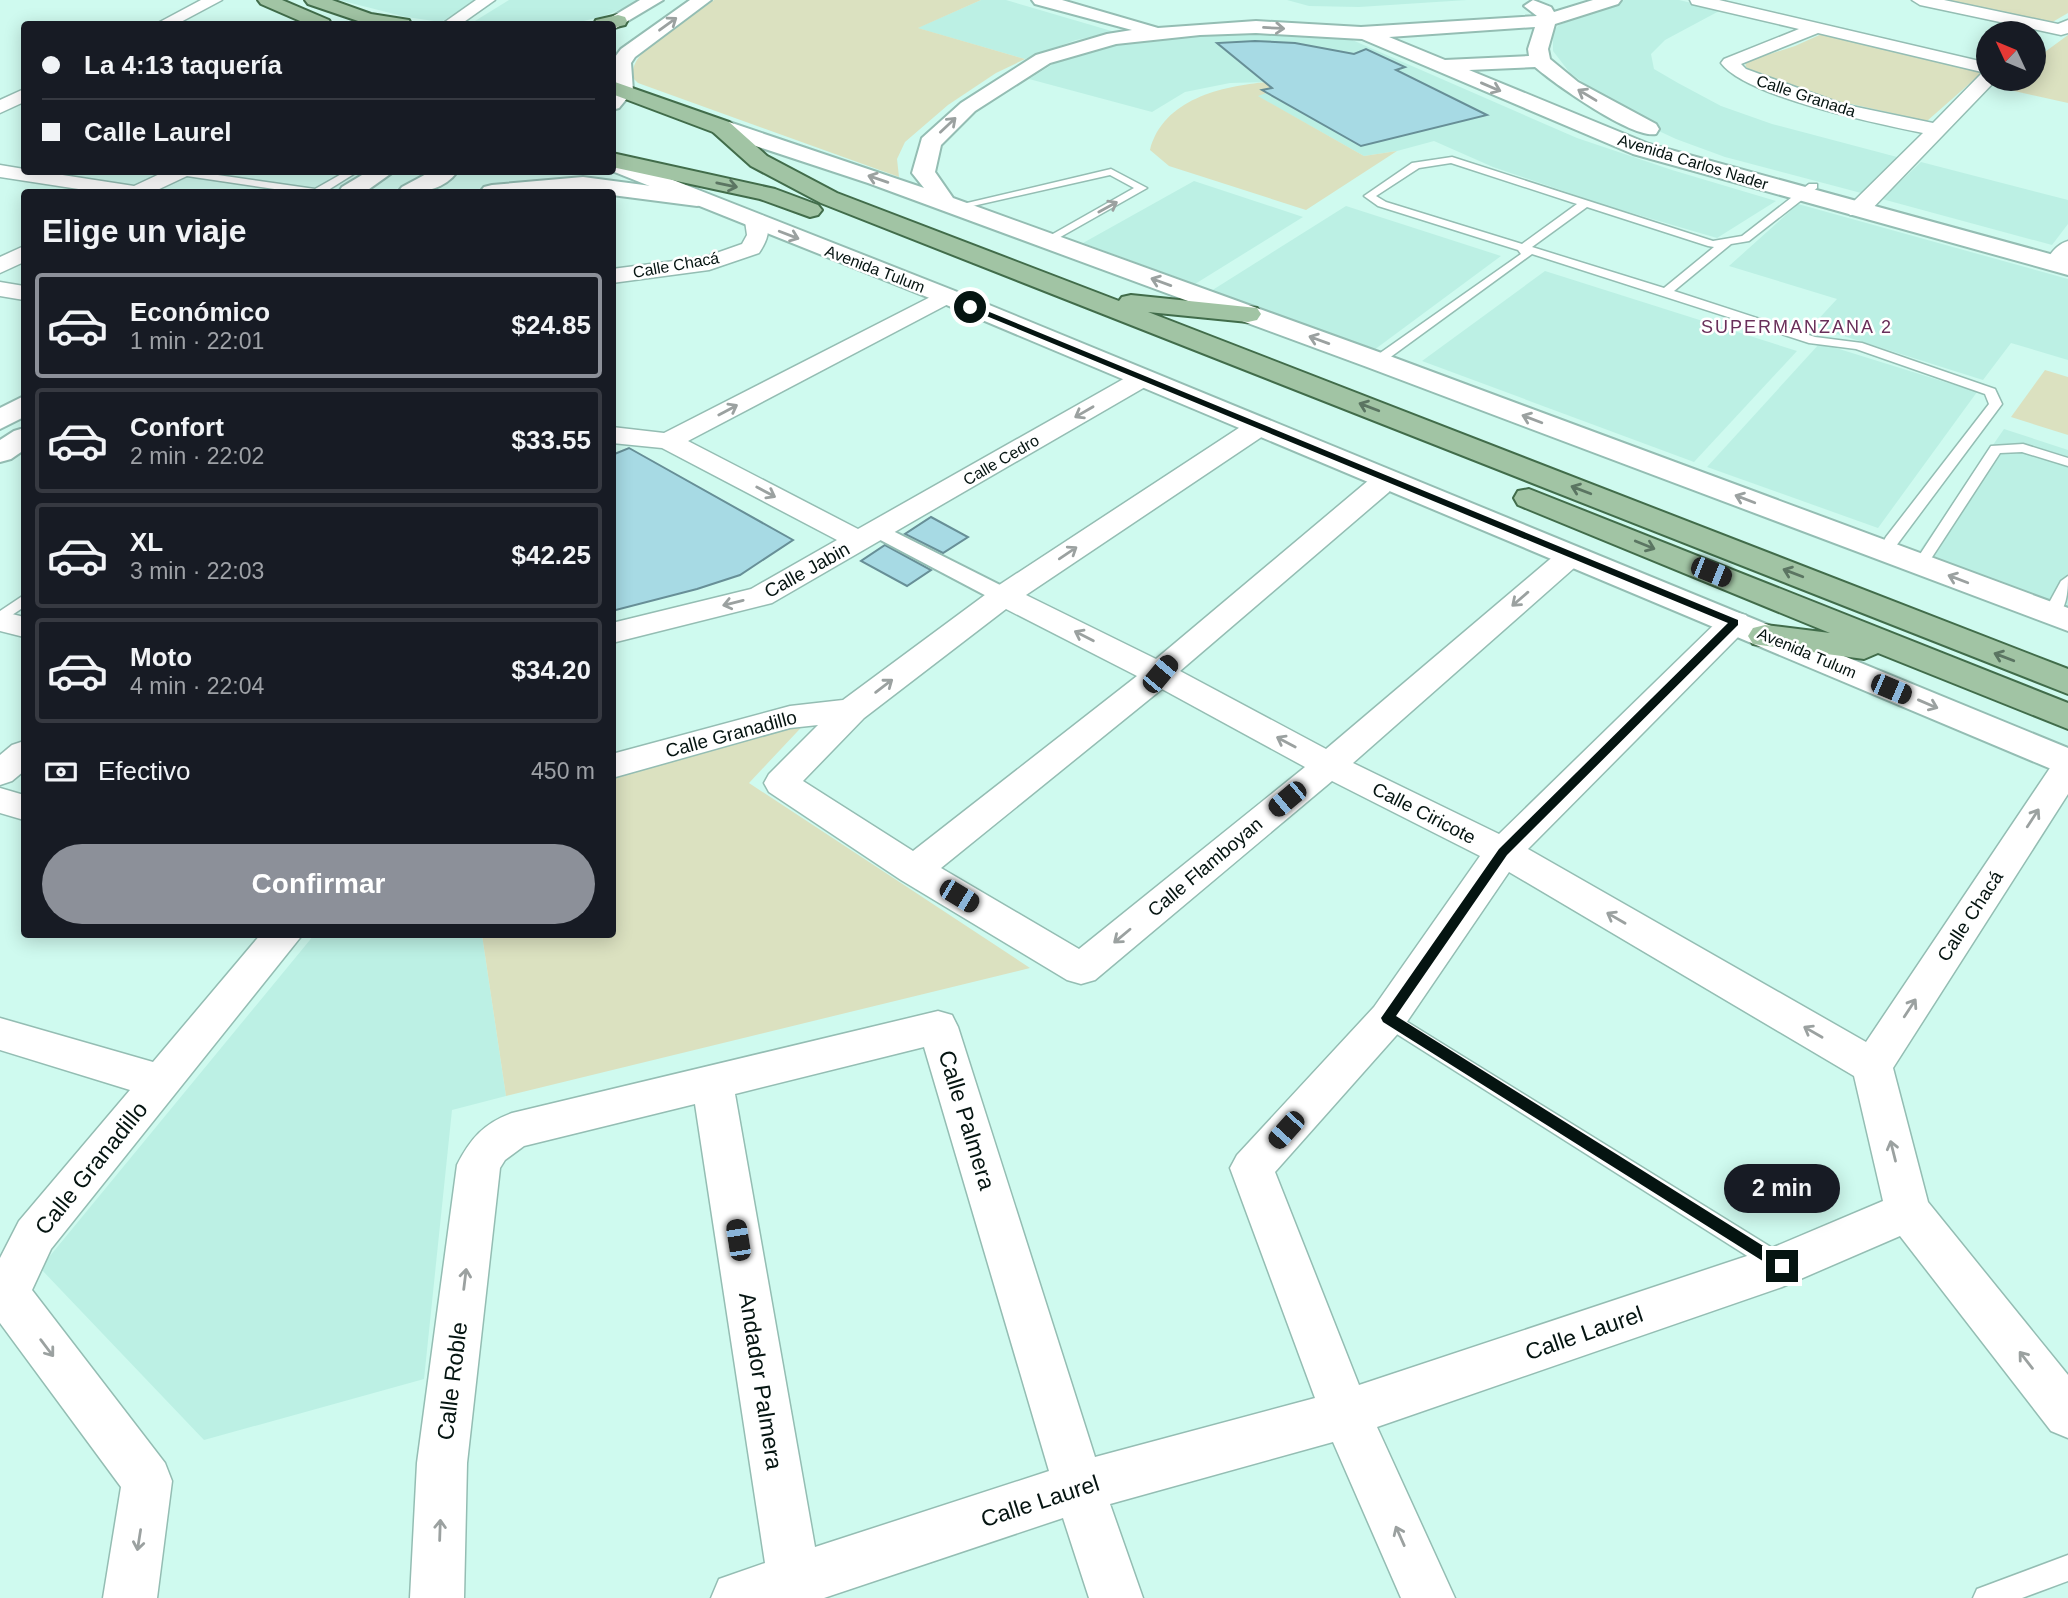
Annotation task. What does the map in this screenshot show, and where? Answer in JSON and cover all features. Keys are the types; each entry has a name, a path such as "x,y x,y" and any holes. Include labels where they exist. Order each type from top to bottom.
{"main road":[{"path":"267,0 315,21"},
{"path":"314,0 368,19 382,21"},
{"path":"616,94 721,127 760,161 829,198 2068,682"},
{"name":"Avenida Tulum","path":"616,163 767,194 808,209 2068,716"},
{"path":"1085,299 1248,314"},
{"path":"1750,629 1915,654"}],"street":[{"path":"171,21 214,0"},
{"path":"455,21 487,0"},
{"path":"614,21 654,0"},
{"path":"616,94 620,53 702,0"},
{"path":"1041,0 1106,18 1222,28 1362,22 1545,21 1612,0"},
{"path":"1698,0 1976,65"},
{"path":"1920,0 2061,30 2068,25"},
{"path":"1440,66 1539,55 1547,15 1539,8 1514,1"},
{"path":"1207,10 1222,28"},
{"path":"1182,12 1309,11"},
{"name":"Avenida Carlos Nader","path":"1362,22 1410,52 1440,66 1642,149 2065,257"},
{"path":"949,205 923,173 930,143 968,107 1043,59 1159,23"},
{"name":"Calle Granada","path":"1816,28 1791,40 1742,55 1730,63 1740,73 1837,109 1937,130"},
{"name":"Avenida Carlos Nader","path":"1410,52 1416,38 1444,31 1496,31 1539,55 1571,86 1625,118 1722,161 1808,190"},
{"path":"1863,205 1976,90"},
{"path":"1587,127 1625,118"},
{"path":"721,127 949,205 1377,361 2059,617"},
{"name":"Avenida Tulum","path":"616,164 697,199 946,296 1572,555 2068,765"},
{"path":"0,171 21,174"},
{"path":"26,175 117,189"},
{"path":"144,189 180,175"},
{"path":"352,189 364,175"},
{"path":"415,189 441,175"},
{"path":"527,189 583,184 697,199"},
{"name":"Calle Chacá","path":"616,275 709,263 751,248 758,235 756,221"},
{"path":"0,266 21,255"},
{"path":"0,289 21,292"},
{"path":"668,441 946,296"},
{"name":"Calle Cedro","path":"869,536 1143,378"},
{"path":"0,420 21,407"},
{"name":"Calle Flamboyan","path":"1260,426 1004,596 852,710 781,783 914,870 1082,969 1329,765 1572,555"},
{"name":"Calle Jabin","path":"616,435 668,441 869,536"},
{"path":"0,453 21,439"},
{"path":"914,870 1160,674 1173,659 1378,486"},
{"path":"869,536 1004,596"},
{"name":"Calle Jabin","path":"616,632 761,596 869,536"},
{"name":"Calle Ciricote","path":"1004,596 1503,852 1872,1066"},
{"path":"0,619 21,626"},
{"path":"1428,1598 1346,1414 1252,1168 1388,1018 1503,852 1750,629"},
{"name":"Calle Granadillo","path":"616,765 790,717 852,710"},
{"path":"0,773 21,756"},
{"name":"Calle Chacá","path":"1872,1066 2068,765"},
{"path":"0,800 21,807"},
{"name":"Calle Granadillo","path":"3,1293 35,1235 281,938"},
{"name":"Calle Palmera","path":"479,1165 490,1146 513,1131 938,1027 1115,1598"},
{"name":"Calle Granadillo","path":"0,1034 161,1082"},
{"path":"1872,1066 1908,1211 2068,1414"},
{"name":"Andador Palmera","path":"712,1081 796,1590"},
{"name":"Calle Roble","path":"437,1598 442,1462 479,1165"},
{"name":"Calle Laurel","path":"738,1598 796,1590 1079,1487 1346,1414 1782,1266 1908,1211"},
{"path":"3,1293 148,1481 130,1598"}],"lane":[{"path":"1808,190 1745,239 1712,244 1452,160 1416,165 1369,196 1382,204 1813,340 1858,346 1990,392 1996,404 1885,551"},
{"path":"949,205 1111,172 1142,188 1048,241"},
{"path":"207,175 297,189"},
{"path":"324,189 358,175"},
{"path":"1523,248 1584,204"},
{"path":"1665,292 1727,243"},
{"path":"1377,361 1527,255 1523,248"},
{"path":"1920,565 1996,449 2023,448 2068,462"},
{"path":"2059,617 2068,581"},
{"path":"0,619 21,602"},
{"path":"1388,1018 1782,1266"},
{"path":"1986,1598 2068,1567"}],"shaded area":[{"path":"339,0 477,0 443,21 406,17"},
{"path":"509,0 644,0 584,21 475,21"},
{"path":"981,0 1006,0 1115,32 1076,40 1025,59 917,28"},
{"path":"1287,0 1467,0 1359,7 1309,6"},
{"path":"1624,0 1679,0 1721,10 1665,40 1651,54 1654,69 1678,83 1721,106 1772,124 1897,157 1865,194 1725,157 1635,120 1570,73 1553,51 1553,31 1559,25"},
{"path":"1268,33 1350,39 1577,138 1776,201 1717,238 1604,205 1493,167 1434,141 1364,156 1257,96 1267,82 1230,83 1185,92 1152,112 1029,79 1058,61 1125,43 1211,34"},
{"path":"1921,162 2068,200 2068,224 2052,245 1882,199"},
{"path":"1194,181 1303,217 1195,284 1083,243"},
{"path":"1798,204 2068,279 2068,360 2011,343 1983,380 1812,326 1837,299 1729,266"},
{"path":"1346,206 1501,256 1374,350 1211,291"},
{"path":"1545,271 1797,351 1694,462 1422,361"},
{"path":"1820,343 1977,392 1878,528 1707,467"},
{"path":"2004,429 2068,450 2068,608 1918,553"},
{"path":"312,938 482,938 506,1096 452,1110 424,1379 204,1440 40,1268"}],"green space":[{"path":"714,0 981,0 918,28 1025,59 996,73 948,105 905,142 897,159 899,177 638,83 632,73 635,63 644,51"},
{"path":"1938,0 2068,0 2068,13 2049,24 2046,21"},
{"path":"1826,32 1976,68 1976,78 1927,121 1811,95 1753,74 1746,67 1745,62 1795,46"},
{"path":"2068,35 2068,103 2014,91 2046,91 2046,51"},
{"path":"1267,82 1278,89 1258,96 1364,156 1397,151 1306,210 1169,166 1150,150 1167,118 1196,98 1232,87"},
{"path":"2045,370 2068,377 2068,435 2011,417"},
{"path":"812,716 749,783 1030,968 506,1096 482,938 616,938 616,772"}],"building":[{"path":"1217,43 1295,43 1354,54 1366,49 1405,67 1396,70 1487,115 1361,146 1262,90 1272,88"},
{"path":"629,448 793,540 740,575 616,610 616,453"},
{"path":"931,517 968,537 943,553 905,534"},
{"path":"885,545 931,570 907,586 861,561"}],"district":[{"name":"SUPERMANZANA 2","path":"1797,327"}],"route":[{"path":"970,307 1734,622 1503,852 1388,1018 1782,1266"}]}
